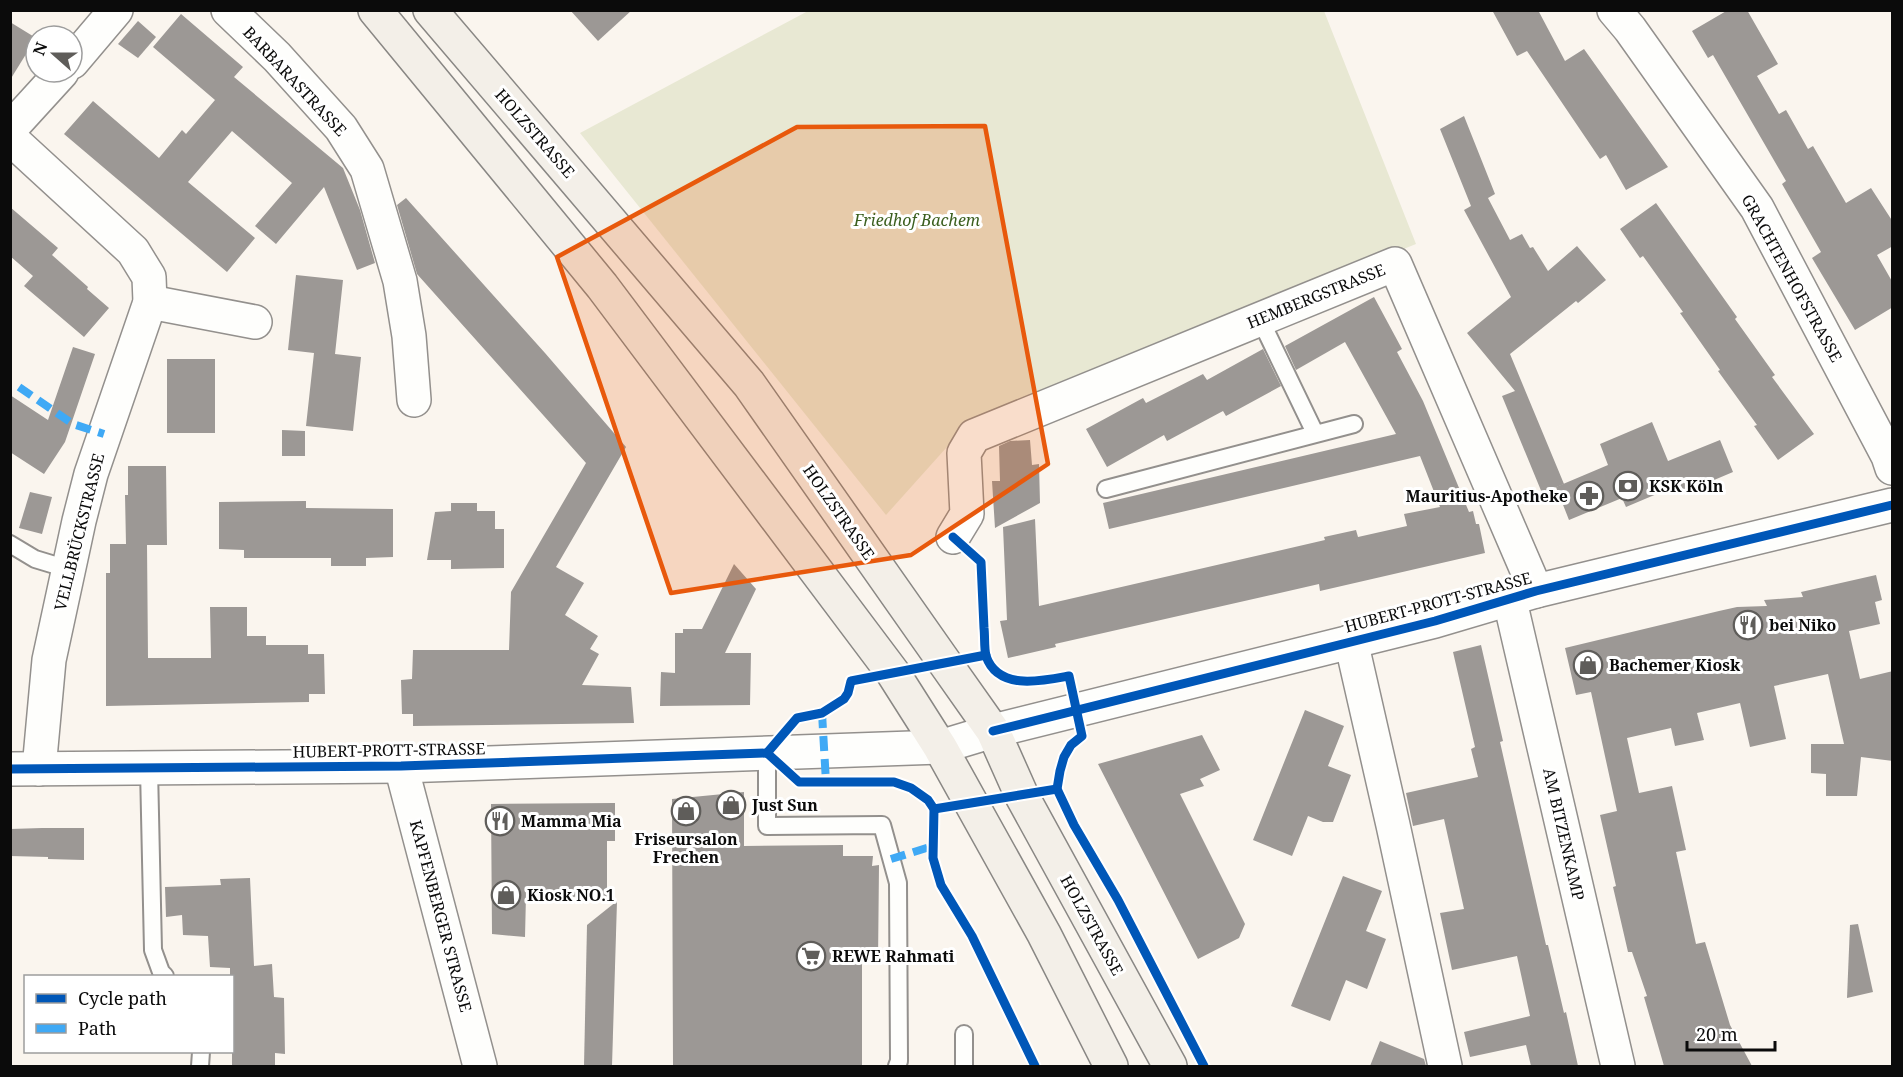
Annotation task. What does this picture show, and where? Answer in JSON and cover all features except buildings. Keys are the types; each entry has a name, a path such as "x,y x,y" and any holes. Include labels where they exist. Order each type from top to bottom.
{"main road":[{"path":"375,10 602,286 893,673 940,747 1044,934 1111,1066"},
{"name":"HOLZSTRASSE","path":"430,10 749,384 993,731 1022,796 1170,1066"}],"street":[{"path":"84,48 116,10"},
{"name":"BARBARASTRASSE","path":"228,10 277,57 341,128 367,169 400,281 409,336 414,400"},
{"name":"GRACHTENHOFSTRASSE","path":"1614,10 1630,29 1757,208 1893,468"},
{"path":"10,129 52,84"},
{"name":"VELLBRÜCKSTRASSE","path":"10,138 133,251 149,277 150,302 91,474 68,568 25,769"},
{"name":"HEMBERGSTRASSE","path":"953,537 967,514 964,453 974,436 1395,264 1523,596"},
{"path":"150,302 255,322"},
{"name":"HUBERT-PROTT-STRASSE","path":"25,769 401,766 940,747 993,731 1435,621 1523,596 1893,505"},
{"name":"AM BITZENKAMP","path":"1523,596 1618,1066"},
{"name":"HUBERT-PROTT-STRASSE","path":"1351,641 1445,1066"},
{"name":"KAPFENBERGER STRASSE","path":"401,766 480,1066"}],"lane":[{"path":"1260,319 1315,433"},
{"path":"1106,489 1354,424"},
{"path":"10,544 35,559 68,568"},
{"path":"767,753 767,826 882,825 898,883 899,1061 897,1066"},
{"path":"149,769 153,950 164,975"},
{"path":"964,1034 964,1066"}],"highlighted area":[{"path":"985,126 1048,464 911,555 671,593 557,257 797,127"}],"green space":[{"name":"Friedhof Bachem","path":"808,11 1324,11 1416,244 980,419 964,428 886,515 580,133"}],"marked path":[{"path":"19,387 73,424 104,434"},
{"path":"822,713 826,782"},
{"path":"891,859 933,846"}],"cycle path":[{"path":"993,731 1435,621 1536,591 1892,505"},
{"path":"953,537 981,562 985,650 992,667 1000,675 1022,681 1069,676 1082,736 1071,745 1064,757 1057,789 1074,825 1118,900 1204,1066"},
{"path":"767,753 797,718 822,713 844,699 851,681 986,655"},
{"path":"767,753 799,782 894,782 911,788 928,800 934,809 933,858 941,885 972,936 1035,1066"},
{"path":"10,769 401,766 767,753"},
{"path":"934,809 1057,789"}],"place":[{"name":"KSK Köln","path":"1628,486"},
{"name":"Mauritius-Apotheke","path":"1589,496"},
{"name":"bei Niko","path":"1748,625"},
{"name":"Bachemer Kiosk","path":"1588,665"},
{"name":"Just Sun","path":"731,805"},
{"name":"Friseursalon Frechen","path":"686,811"},
{"name":"Mamma Mia","path":"500,821"},
{"name":"Kiosk NO.1","path":"506,895"},
{"name":"REWE Rahmati","path":"811,956"}]}
